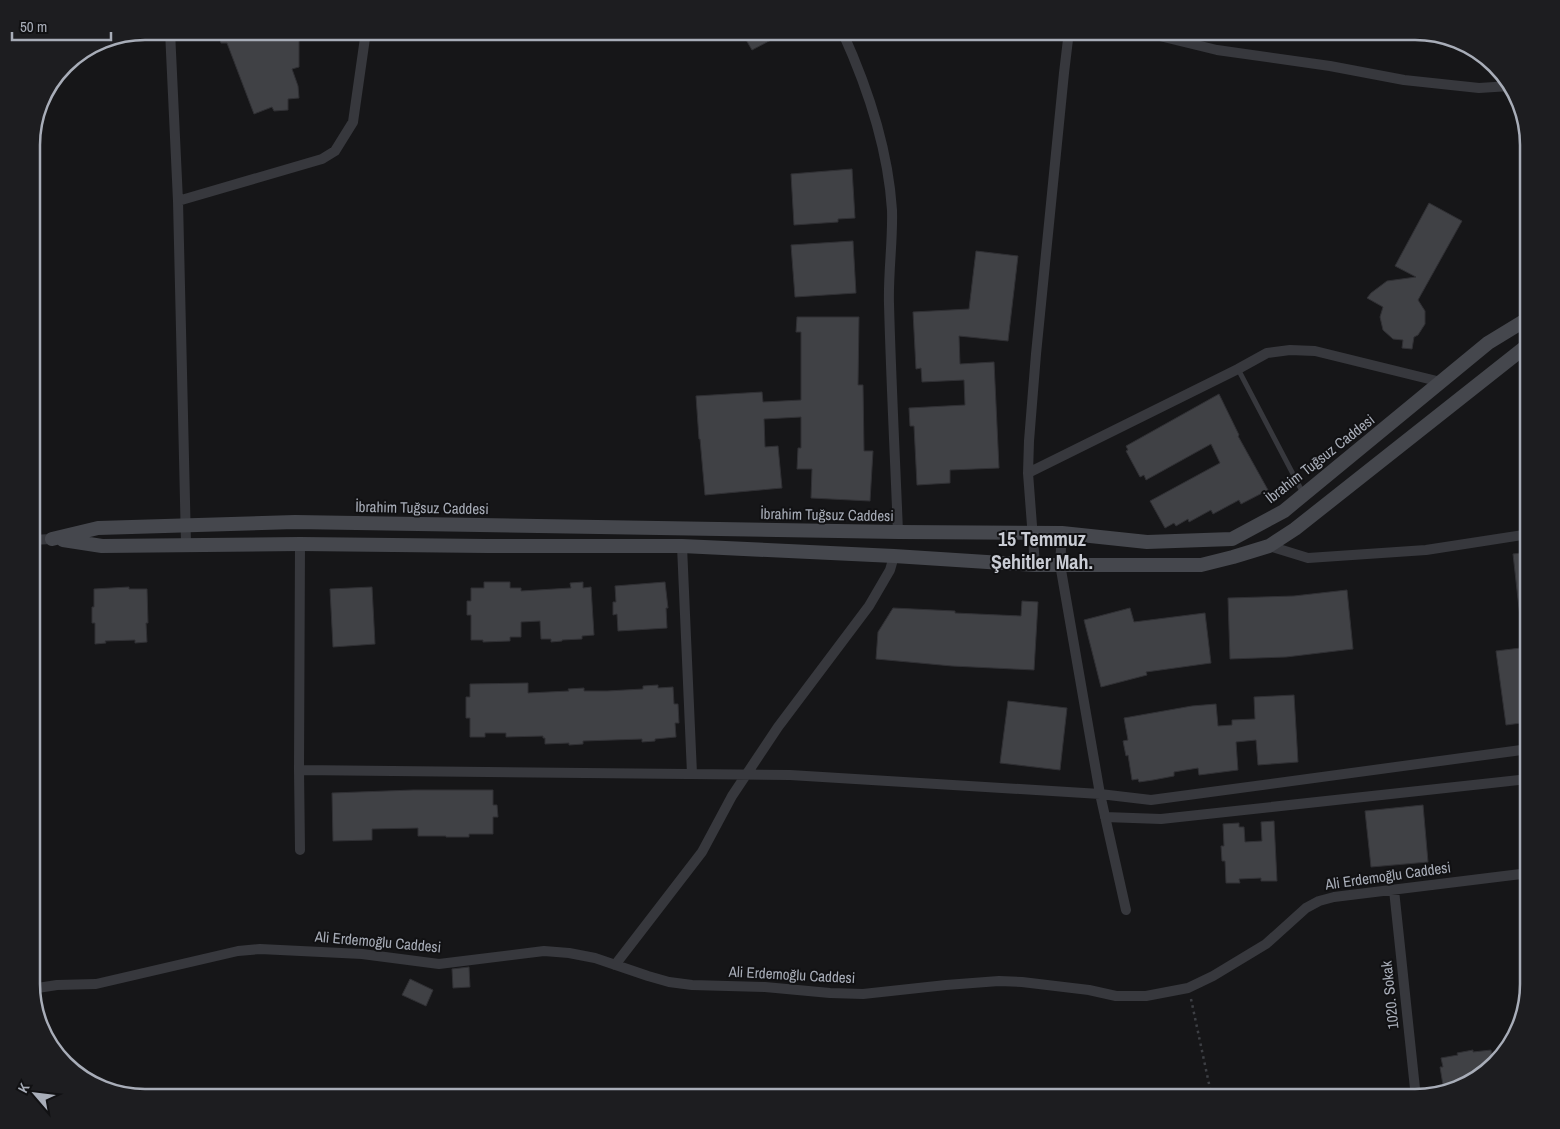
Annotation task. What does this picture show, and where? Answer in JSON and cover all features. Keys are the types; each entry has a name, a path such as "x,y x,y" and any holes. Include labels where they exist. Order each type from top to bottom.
{"street":[{"path":"170,40 178,201 186,544"},
{"path":"178,201 322,159 335,151 353,122 365,40"},
{"path":"847,40 870,98 880,133 889,180 892,211 888,302 898,532"},
{"path":"1035,565 1028,473 1036,354 1068,40"},
{"path":"1176,40 1217,50 1330,66 1404,80 1479,88 1502,87"},
{"name":"İbrahim Tuğsuz Caddesi","path":"40,539 98,528 295,522 1062,533 1147,542 1232,539 1284,511 1488,343 1520,323"},
{"path":"1028,473 1267,354 1290,350 1315,351 1441,382"},
{"name":"İbrahim Tuğsuz Caddesi","path":"52,538 102,546 186,544 682,546 1035,565 1201,565 1269,546 1295,528 1520,351"},
{"path":"1062,533 1060,564 1100,794 1126,910"},
{"path":"1269,546 1308,558 1426,550 1520,535"},
{"path":"300,544 300,850"},
{"path":"682,546 692,774"},
{"path":"615,965 702,852 746,774 778,727 869,606 890,570 894,556"},
{"path":"299,770 790,775 1100,794 1151,800 1520,750"},
{"path":"1105,817 1161,819 1520,780"},
{"name":"Ali Erdemoğlu Caddesi","path":"40,987 57,984 96,984 238,951 260,949 362,954 439,964 544,951 570,953 595,958 662,980 692,985 765,987 838,994 863,994 999,981 1080,989 1116,996 1146,996 1188,988 1240,961 1266,944 1306,908 1319,901 1334,897 1520,874"},
{"name":"1020. Sokak","path":"1394,890 1415,1089"}],"lane":[{"path":"1238,370 1304,495"}],"path":[{"path":"1188,988 1210,1089"}],"building":[{"path":"220,40 299,40 299,67 292,69 298,86 299,98 288,99 288,110 274,111 272,107 254,114 227,43 221,43"},
{"path":"746,40 771,40 752,50"},
{"path":"852,169 855,218 838,219 838,222 794,225 791,174"},
{"path":"1429,203 1462,221 1418,300 1425,311 1425,324 1418,335 1414,337 1412,349 1402,348 1403,340 1393,339 1383,330 1380,317 1383,307 1367,298 1387,281 1416,277 1395,266"},
{"path":"853,241 856,293 795,297 791,245"},
{"path":"976,251 1018,256 1008,341 959,336 960,364 994,362 999,468 950,470 950,483 917,485 914,426 910,426 909,408 965,405 964,380 922,382 921,368 916,369 913,312 969,309"},
{"path":"797,317 859,317 858,385 863,385 864,451 873,451 870,501 811,498 812,469 797,469 798,448 801,448 801,417 764,419 765,447 778,446 782,488 705,495 696,396 762,392 763,402 801,400 801,332 796,332"},
{"path":"1219,394 1238,436 1268,490 1241,504 1239,500 1213,514 1211,510 1189,522 1188,519 1176,526 1174,523 1165,528 1150,501 1220,463 1211,444 1146,480 1144,475 1140,477 1126,451 1128,450 1126,446"},
{"path":"1520,553 1520,617 1513,554"},
{"path":"484,582 510,582 510,588 521,588 521,591 571,588 570,583 583,582 583,588 591,587 594,635 582,636 582,639 551,642 551,639 541,639 540,621 521,622 521,637 510,637 510,641 483,642 483,640 471,640 471,615 467,615 467,601 471,601 471,588 484,588"},
{"path":"665,582 668,608 666,608 667,628 618,631 617,614 613,615 613,602 616,602 615,586"},
{"path":"129,587 129,589 147,589 147,642 135,643 135,640 105,641 106,643 95,644 95,623 92,623 94,589"},
{"path":"372,587 375,644 333,647 330,589"},
{"path":"1347,590 1353,649 1286,657 1230,659 1228,598 1294,596"},
{"path":"1022,601 1038,602 1034,670 952,666 876,659 878,632 893,608 1021,616"},
{"path":"1130,608 1134,622 1205,613 1211,663 1146,672 1147,675 1101,687 1084,620"},
{"path":"1520,648 1520,723 1506,725 1496,651"},
{"path":"528,683 528,693 569,691 568,689 584,688 584,691 607,691 643,689 643,686 658,685 658,688 673,687 674,704 678,704 679,723 675,723 676,737 642,742 642,739 583,741 583,744 569,745 569,743 545,744 543,736 506,737 506,733 485,733 485,737 470,737 470,718 466,718 466,697 470,697 470,684"},
{"path":"1294,695 1298,762 1258,765 1256,740 1236,742 1238,770 1199,775 1198,768 1174,772 1174,776 1153,780 1139,782 1138,779 1132,780 1128,755 1126,756 1123,741 1128,740 1124,718 1192,706 1216,704 1218,726 1232,725 1232,720 1255,719 1254,697"},
{"path":"1008,701 1067,708 1060,770 1000,763"},
{"path":"493,790 493,805 497,805 498,817 493,817 493,834 469,834 469,837 418,836 418,828 372,829 372,840 333,841 332,793"},
{"path":"1423,805 1428,862 1371,867 1365,811"},
{"path":"1274,821 1277,881 1261,881 1261,878 1239,879 1240,883 1226,883 1225,861 1222,861 1221,846 1224,846 1223,824 1239,823 1239,827 1244,827 1245,842 1262,841 1261,822"},
{"path":"469,967 470,987 453,988 452,969"},
{"path":"410,979 433,990 426,1006 402,995"},
{"path":"1473,1050 1473,1052 1491,1050 1492,1055 1473,1071 1443,1085 1440,1067 1443,1067 1441,1058 1458,1055 1457,1053"}],"district":[{"name":"15 Temmuz Şehitler Mah.","path":"1042,550"}]}
